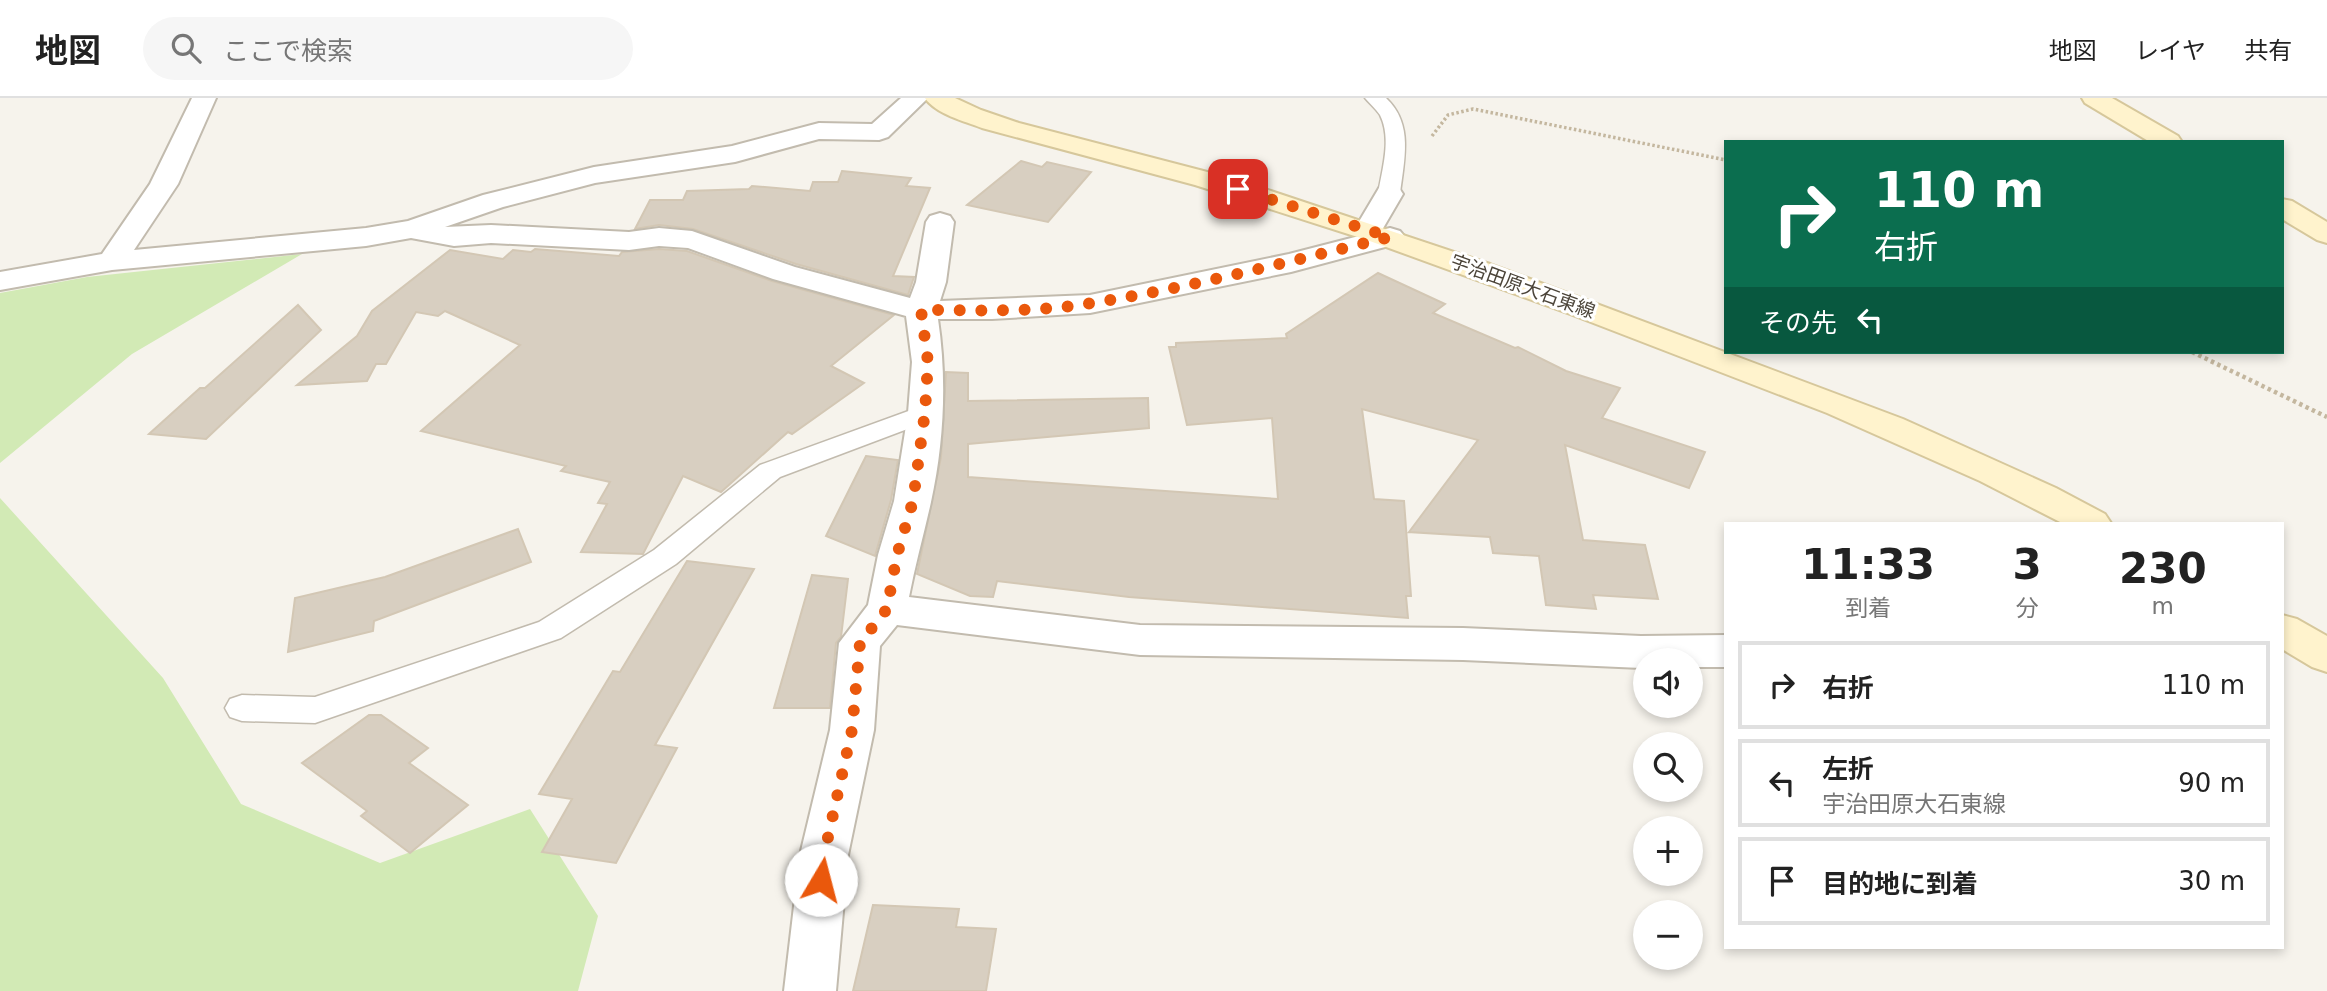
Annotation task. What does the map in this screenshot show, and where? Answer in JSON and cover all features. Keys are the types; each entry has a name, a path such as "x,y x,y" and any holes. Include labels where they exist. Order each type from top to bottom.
{"main road":[{"name":"宇治田原大石東線","path":"937,98 956,110 1007,127 1186,173 1379,234 1829,401 1936,446 2090,522"},
{"path":"2094,98 2166,140"},
{"path":"2284,209 2327,234"}],"street":[{"path":"112,261 164,184 204,98"},
{"path":"0,281 112,261 366,237 411,229 493,201 594,175 735,154 819,131 878,132 916,98"},
{"path":"411,229 454,237 491,234 629,241 659,237 692,240 784,273 921,310 992,310 1090,304 1291,263 1379,234 1389,194"},
{"path":"810,991 824,855 852,730 860,643 887,609 897,555 913,501 925,412 928,362 921,310 930,282 940,222"},
{"path":"887,609 1140,640 1463,644 1641,652 1724,651"}],"lane":[{"path":"1376,98 1388,107 1397,131 1389,194"},
{"path":"242,708 315,710 550,631 665,557 770,471 925,412"}],"path":[{"path":"1389,194 1448,115 1473,109 1724,160"},
{"path":"2196,354 2327,417"}],"green space":[{"path":"302,254 132,354 0,463 0,293 87,277"},
{"path":"0,498 163,678 241,804 380,863 530,809 598,916 578,991 0,991"}],"building":[{"path":"1021,161 1042,167 1047,162 1091,172 1048,222 967,205"},
{"path":"842,171 911,178 906,186 930,188 893,276 914,277 908,295 796,264 693,229 659,225 635,229 650,200 683,200 687,191 749,189 752,186 810,191 813,182 838,182"},
{"path":"535,249 619,256 622,252 659,249 687,251 772,281 894,315 831,366 864,383 792,434 788,432 721,492 683,476 643,554 581,552 607,504 598,503 610,482 561,471 566,466 421,431 520,345 445,311 438,316 416,312 386,364 376,364 367,381 297,385 357,336 372,311 450,250 503,259 513,250 531,252"},
{"path":"1378,273 1445,304 1433,313 1518,347 1566,371 1620,388 1602,418 1705,452 1689,488 1565,445 1583,540 1645,545 1658,599 1593,595 1596,609 1546,605 1539,556 1493,553 1490,537 1409,532 1478,440 1362,409 1374,499 1404,501 1411,596 1406,596 1408,618 1129,597 997,581 993,597 970,596 917,574 941,457 946,372 968,373 968,401 1148,398 1149,428 968,444 968,477 1278,499 1272,418 1187,425 1169,347 1176,347 1176,343 1287,338 1286,334"},
{"path":"298,305 321,330 206,439 149,434 200,388 205,388"},
{"path":"866,456 898,460 891,500 875,556 826,536"},
{"path":"518,529 531,562 374,621 373,631 288,652 295,598 385,577"},
{"path":"687,561 754,569 655,745 677,748 616,863 542,852 572,799 539,794 613,671 620,672"},
{"path":"812,575 848,579 841,637 836,643 830,708 774,708"},
{"path":"369,715 381,715 428,748 409,763 468,805 410,853 361,816 367,811 302,763"},
{"path":"873,905 959,909 956,927 996,929 986,991 853,991"}],"route":[{"path":"821,880 824,855 852,730 860,643 887,609 897,555 913,501 925,412 928,362 921,310 992,310 1090,304 1291,263 1390,237 1238,189"}]}
